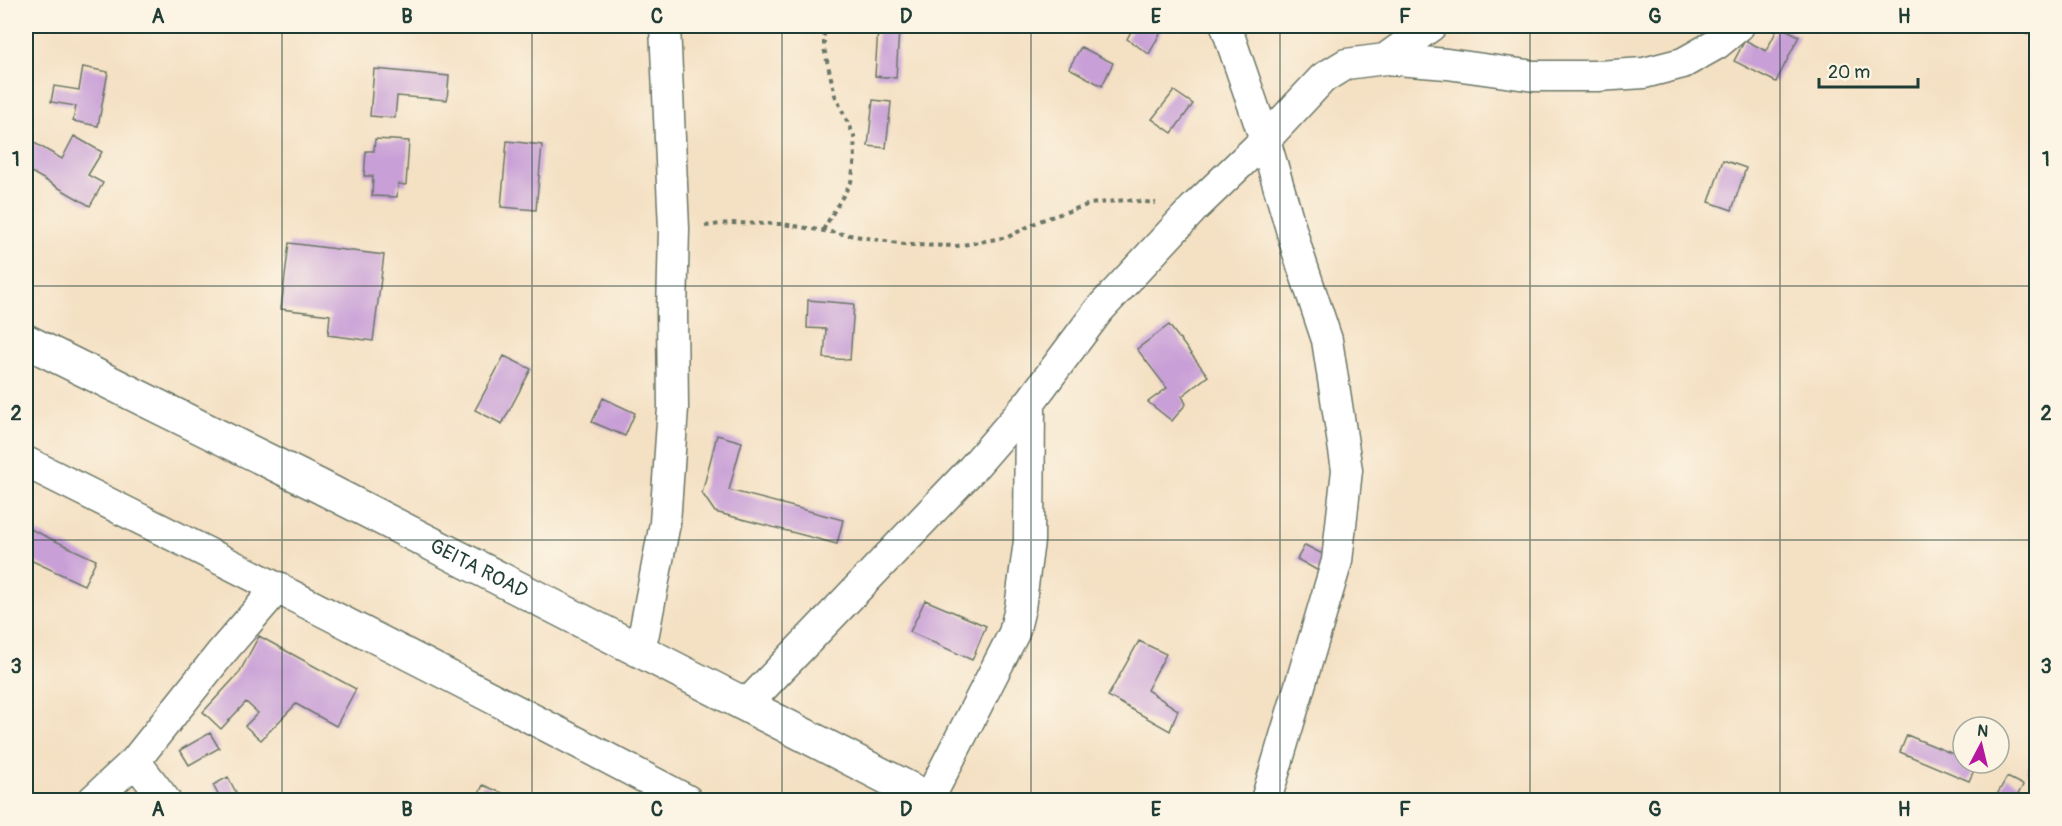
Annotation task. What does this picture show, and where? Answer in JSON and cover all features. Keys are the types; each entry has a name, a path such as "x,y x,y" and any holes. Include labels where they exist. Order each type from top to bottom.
{"highway":[{"name":"GEITA ROAD","path":"26,341 309,481 930,800"}],"street":[{"path":"638,650 644,633 665,523 674,408 672,313 674,229 665,26"},
{"path":"1226,26 1265,140 1298,253 1327,340 1347,470 1337,561 1266,801"},
{"path":"1385,59 1431,26"},
{"path":"746,705 963,478 1030,402 1099,310 1194,208 1265,140 1323,78 1346,64 1385,59 1447,64 1534,76 1644,73 1683,63 1717,44 1739,26"},
{"path":"930,800 1014,633 1020,608 1029,541 1030,402"},
{"path":"26,462 278,587 687,801"},
{"path":"93,801 135,761 221,653 278,587"},
{"path":"135,761 165,801"}],"path":[{"path":"822,230 851,183 855,159 854,136 835,94 824,48 824,26"},
{"path":"2017,26 2037,38"},
{"path":"674,229 729,223 782,224 910,245 957,246 1008,237 1039,221 1090,204 1126,200 1194,208"}],"building":[{"path":"1134,26 1164,26 1149,54 1127,39"},
{"path":"1779,26 1799,36 1776,82 1734,61 1745,40 1766,51"},
{"path":"878,28 899,30 896,78 875,76"},
{"path":"1081,47 1113,63 1102,86 1069,68"},
{"path":"83,67 108,72 98,126 73,121 76,106 51,102 54,86 79,90"},
{"path":"374,69 449,76 447,100 397,96 395,118 370,116"},
{"path":"1174,91 1193,104 1172,133 1152,119"},
{"path":"873,100 891,102 886,148 868,146"},
{"path":"74,136 102,152 88,175 103,183 90,206 26,169 26,138 62,159"},
{"path":"375,139 409,141 406,185 398,184 397,197 372,196 373,176 364,176 366,151 374,151"},
{"path":"507,141 542,145 536,210 501,207"},
{"path":"1723,160 1746,168 1732,210 1709,202"},
{"path":"289,243 384,255 373,341 328,335 330,315 281,309"},
{"path":"808,300 854,304 850,360 824,358 826,329 807,328"},
{"path":"1169,325 1208,376 1182,396 1186,404 1172,421 1148,402 1167,388 1137,349"},
{"path":"504,356 531,369 502,424 475,410"},
{"path":"603,398 635,413 625,436 592,422"},
{"path":"717,435 742,442 729,490 843,520 837,544 715,512 702,493"},
{"path":"26,527 96,560 84,585 26,558"},
{"path":"1305,545 1340,563 1324,574 1297,559"},
{"path":"925,600 986,626 972,660 910,632"},
{"path":"259,636 356,689 336,726 296,704 261,740 245,726 258,713 246,702 221,729 203,712 239,673"},
{"path":"1139,641 1166,654 1147,690 1178,710 1170,731 1108,696"},
{"path":"210,733 219,748 189,765 180,750"},
{"path":"1907,735 1951,753 1951,773 1900,752"},
{"path":"2032,760 2036,762 2036,776 2027,772"},
{"path":"1955,775 1972,775 1969,781"},
{"path":"228,777 240,800 221,800 213,785"},
{"path":"2007,777 2023,785 2015,800 1994,800"},
{"path":"483,785 509,796 507,800 476,800"}]}
